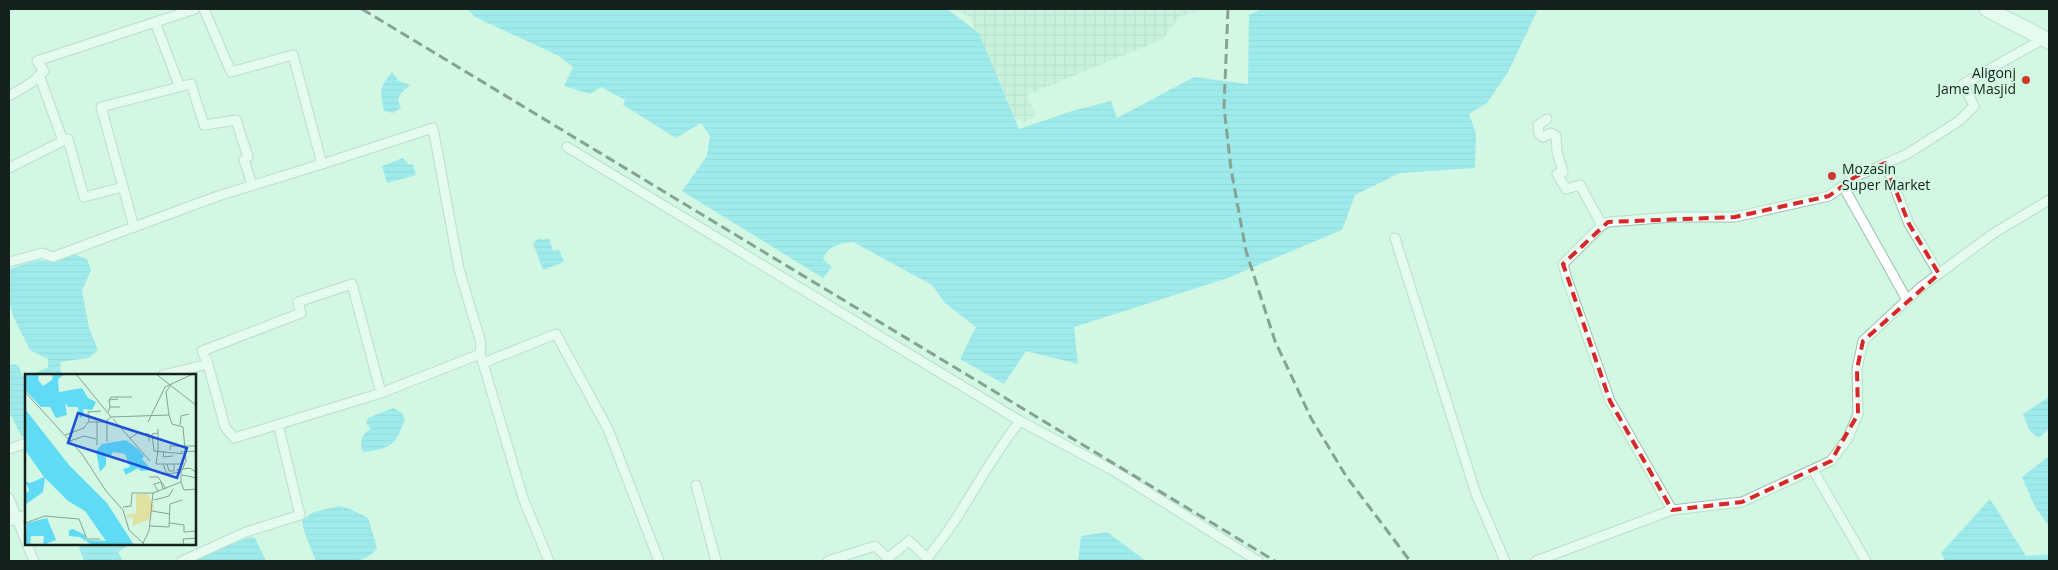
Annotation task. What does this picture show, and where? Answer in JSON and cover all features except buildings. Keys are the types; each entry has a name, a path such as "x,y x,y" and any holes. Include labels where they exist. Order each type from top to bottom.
{"highway":[{"path":"1987,9 2047,39"}],"street":[{"path":"9,96 31,84 44,71 37,62 195,9"},
{"path":"204,9 231,72 293,55 322,164"},
{"path":"155,22 179,85"},
{"path":"1672,510 1610,401 1563,264 1602,225 1608,222 1674,217 1735,217 1829,196 1855,177 1907,154 1959,121 1974,106 1963,84 2047,39"},
{"path":"39,75 63,141"},
{"path":"134,227 101,107 179,85 191,84 204,125 236,120 248,157 244,160 252,186"},
{"path":"1547,119 1538,126 1543,138 1552,133 1556,136 1557,152 1563,172 1557,174 1561,183 1566,189 1580,186 1602,225"},
{"path":"9,262 42,253 53,257 218,196 434,128 459,269 481,342 481,359 523,498 549,561"},
{"path":"9,168 68,139 84,197 124,187"},
{"path":"567,147 771,268 1020,421 1114,471 1258,561"},
{"path":"1885,163 1909,224 1939,274"},
{"path":"1843,186 1907,300"},
{"path":"1536,561 1672,510 1742,502 1831,462 1848,438 1858,414 1857,368 1863,341 1907,300 1939,274 1994,233 2049,200"},
{"path":"1395,238 1476,494 1505,561"},
{"path":"381,393 352,284 298,302 302,313 202,351 208,364 228,434 234,438 381,393 556,334 608,429 659,561"},
{"path":"167,374 208,364"},
{"path":"828,561 874,546 888,558 909,541 927,558 962,508 999,447 1020,421"},
{"path":"182,561 246,532 300,515 278,424"},
{"path":"9,449 25,443"},
{"path":"1812,470 1866,561"},
{"path":"696,485 716,561"},
{"path":"9,498 25,538"},
{"path":"28,545 34,561"}],"highlighted area":[{"path":"1885,163 1909,224 1939,274 1863,341 1857,369 1858,414 1831,461 1742,502 1672,510 1610,401 1563,264 1608,222 1735,217 1829,196 1855,177"}],"shaded area":[{"path":"954,9 1208,9 1180,16 1163,39 1027,95 1035,113 1033,118 1022,123 1015,117 969,16"}],"water":[{"path":"467,9 947,9 979,33 1019,129 1072,111 1111,101 1117,118 1194,77 1248,84 1249,15 1261,9 1538,9 1508,72 1487,103 1469,114 1476,133 1475,168 1400,173 1355,195 1342,230 1225,279 1074,327 1078,364 1026,351 1004,384 960,359 976,327 945,303 932,285 853,242 839,244 828,251 823,259 832,267 823,278 682,191 707,156 710,136 701,123 676,138 623,105 625,100 601,87 590,94 564,86 573,67 559,56 475,17"},
{"path":"392,72 399,81 410,85 401,93 398,100 401,108 393,113 384,111 381,94 385,82"},
{"path":"403,158 409,165 413,164 416,175 387,183 382,166"},
{"path":"540,238 543,240 549,238 553,251 559,249 564,262 543,270 533,243"},
{"path":"73,254 87,259 91,270 82,291 89,328 98,350 89,358 60,362 61,374 34,374 48,367 48,359 30,350 14,318 9,303 9,272 12,268 38,260 56,262"},
{"path":"13,364 19,366 23,377 25,377 25,436 22,437 9,412 9,366"},
{"path":"2049,397 2049,429 2038,438 2029,430 2023,414"},
{"path":"393,408 402,413 405,419 399,435 386,447 363,452 362,439 365,433 371,429 366,423 368,418"},
{"path":"2049,456 2049,526 2035,507 2022,477"},
{"path":"1990,499 2026,556 2049,554 2049,561 1945,561 1941,553"},
{"path":"339,506 368,518 377,548 365,558 350,562 316,561 304,531 302,520 314,512"},
{"path":"1107,532 1146,561 1078,561 1081,536"},
{"path":"251,537 255,538 266,561 197,561 198,556"},
{"path":"78,545 129,545 118,552 123,561 84,561"}],"railway":[{"path":"362,9 1275,561"},
{"path":"1228,9 1224,107 1231,169 1246,251 1275,341 1311,418 1346,476 1410,561"}],"place":[{"name":"Aligonj Jame Masjid","path":"2026,80"},
{"name":"Mozasin Super Market","path":"1832,176"}]}
